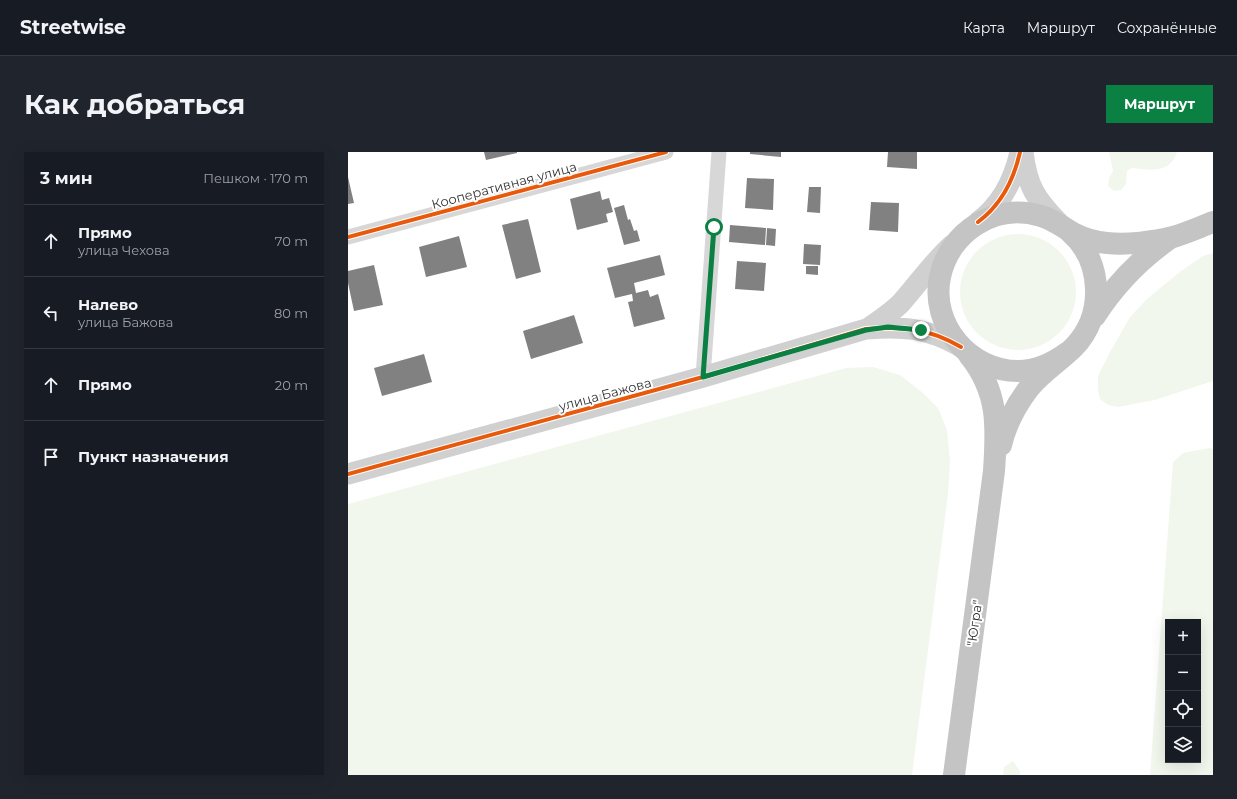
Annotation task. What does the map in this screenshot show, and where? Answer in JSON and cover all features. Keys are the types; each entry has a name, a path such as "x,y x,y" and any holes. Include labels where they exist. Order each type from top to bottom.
{"highway":[{"path":"994,471 996,433 992,401 978,366 954,339 944,321 939,301 938,291 941,270 952,247 970,229 998,214 1019,212 1040,216 1081,237 1108,243 1123,244 1173,237 1213,222"},
{"path":"1062,226 1075,237 1083,247 1094,271 1097,289 1094,311 1090,324"},
{"path":"994,471 1004,432 1020,401 1030,387 1081,339 1100,308 1127,275 1149,254 1173,237"},
{"path":"964,350 991,366 1018,371 1045,366 1068,352"},
{"name":"\"Югра\"","path":"954,775 994,471"}],"street":[{"name":"Кооперативная улица","path":"348,237 666,152"},
{"path":"703,377 719,152"},
{"path":"866,330 900,303 931,267 991,211 1013,177 1020,152"},
{"path":"1023,152 1028,179 1033,191 1039,202 1062,226"},
{"path":"866,330 888,327 921,330 943,337 964,350"},
{"name":"улица Бажова","path":"348,474 703,377 866,330"}],"shaded area":[{"path":"1109,152 1177,152 1170,164 1159,169 1152,170 1132,168 1127,171 1126,184 1121,190 1114,191 1108,186 1109,178 1113,171"},
{"path":"1018,234 1040,238 1059,251 1072,270 1076,292 1072,314 1059,333 1040,346 1018,350 996,346 977,333 964,314 960,292 964,270 977,251 996,238"},
{"path":"1213,253 1213,381 1155,400 1118,407 1108,405 1100,399 1098,390 1098,376 1130,317 1148,298 1181,271 1203,256"},
{"path":"873,367 900,375 923,393 938,408 947,430 950,461 948,494 912,775 348,775 348,504 846,368"},
{"path":"1209,448 1213,449 1213,775 1150,775 1173,462 1183,453"},
{"path":"1013,761 1020,771 1020,775 1003,775 1004,767"}],"building":[{"path":"484,152 517,152 517,153 486,160"},
{"path":"750,152 781,152 781,157 750,154"},
{"path":"888,152 917,152 917,169 887,167"},
{"path":"348,177 354,203 348,204"},
{"path":"747,178 774,179 773,210 745,208"},
{"path":"809,187 821,187 820,213 807,212"},
{"path":"600,191 602,200 609,198 613,212 606,214 608,222 577,230 570,199"},
{"path":"871,202 899,203 898,232 869,230"},
{"path":"624,205 628,220 630,219 634,231 637,230 640,241 624,245 614,208"},
{"path":"528,219 541,272 516,279 502,225"},
{"path":"730,225 766,228 765,245 729,242"},
{"path":"767,228 776,229 775,246 766,245"},
{"path":"459,236 467,267 426,277 419,247"},
{"path":"804,244 821,245 820,265 803,264"},
{"path":"660,255 665,275 634,283 636,293 648,290 650,297 658,294 665,319 634,327 628,302 633,301 632,294 615,298 607,268"},
{"path":"737,261 766,263 764,291 735,289"},
{"path":"374,265 383,305 354,311 348,283 348,271"},
{"path":"806,266 818,266 818,275 806,274"},
{"path":"574,315 583,343 531,359 523,331"},
{"path":"424,354 432,382 382,396 374,368"}],"cycle path":[{"path":"348,237 666,152"},
{"path":"978,222 1000,200 1010,182 1020,152"},
{"path":"348,474 703,377 866,329 904,328 926,332 961,347"}],"route":[{"path":"714,227 703,377 866,330 888,327 921,330"}]}
